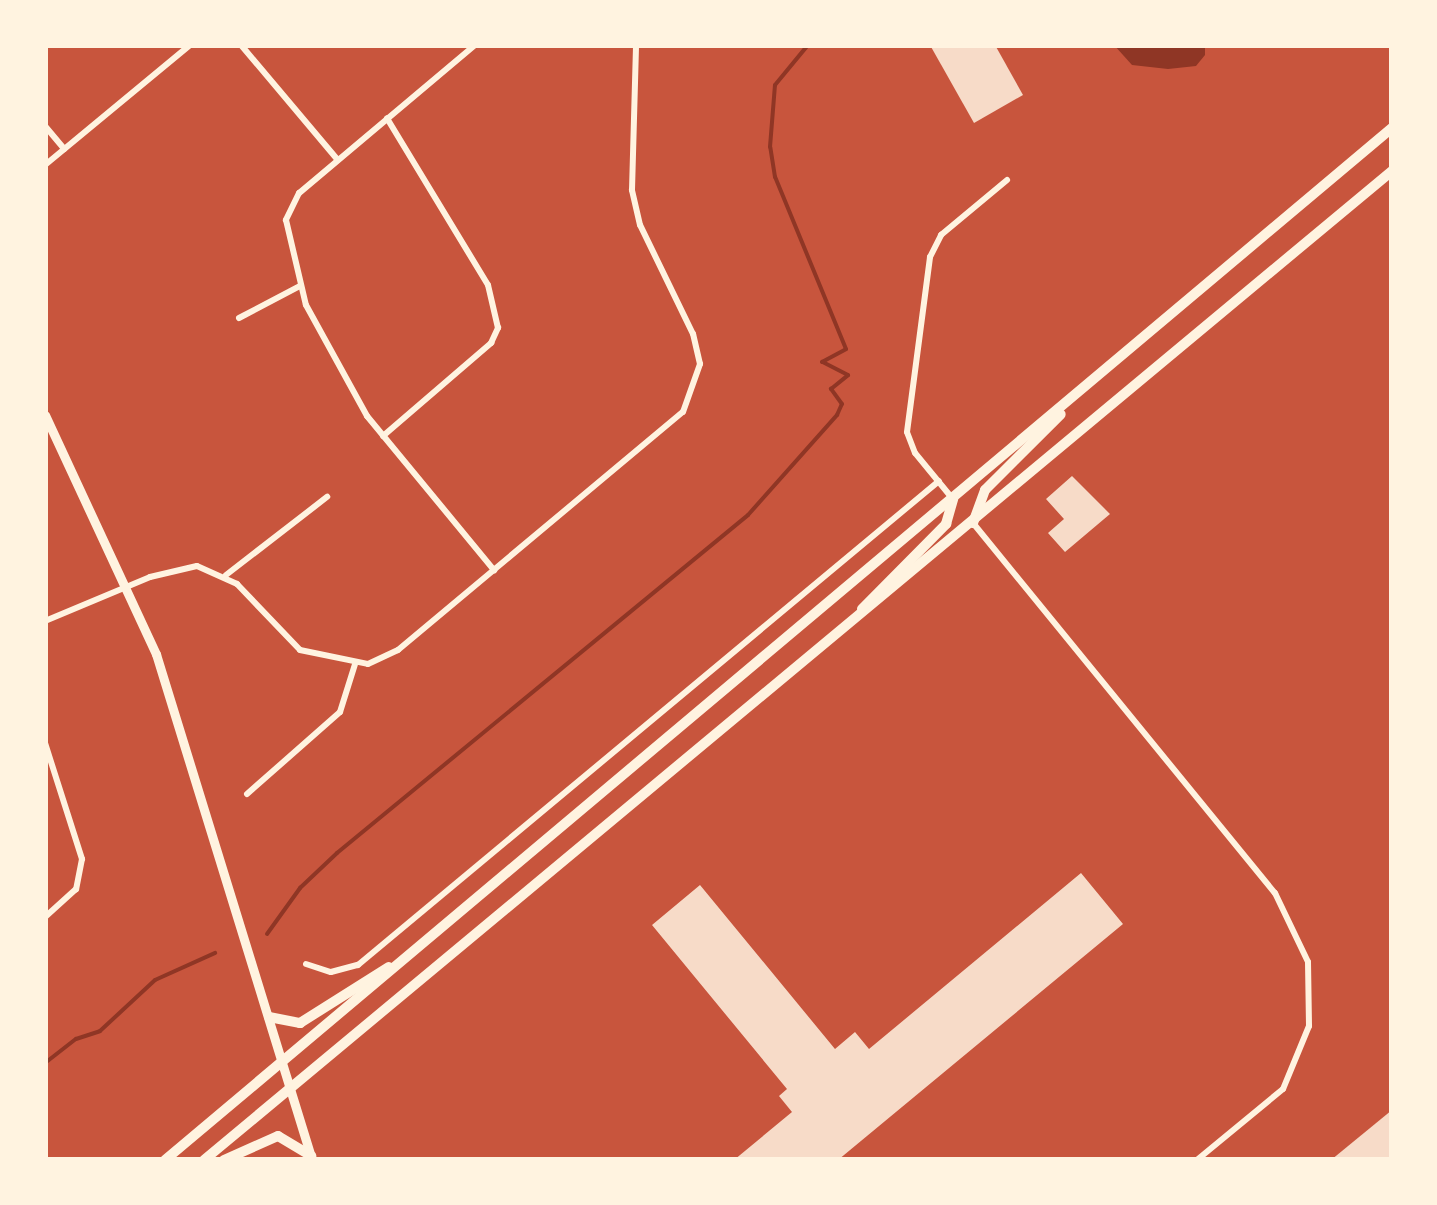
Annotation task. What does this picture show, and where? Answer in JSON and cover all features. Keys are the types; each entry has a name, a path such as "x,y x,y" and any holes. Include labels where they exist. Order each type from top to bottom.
{"main road":[{"path":"165,1160 1392,128"},
{"path":"204,1160 846,630 1392,171"},
{"path":"973,523 985,490 1078,394"},
{"path":"45,415 156,654 311,1158"},
{"path":"846,630 946,524 952,499"},
{"path":"269,1018 300,1022 432,939"},
{"path":"224,1160 278,1136 311,1158"}],"street":[{"path":"45,165 190,45"},
{"path":"240,45 338,160"},
{"path":"475,45 299,193 286,220 300,286 383,436 494,570"},
{"path":"45,621 178,568 226,575 300,650 356,664 398,650 683,412 696,390 694,334 640,226 632,190 636,45"},
{"path":"383,436 491,343 498,328 488,286 388,118"},
{"path":"45,126 64,150"},
{"path":"952,499 907,432 930,257 941,236 1007,180"},
{"path":"239,318 300,286"},
{"path":"306,964 331,972 358,965 939,480"},
{"path":"226,575 327,497"},
{"path":"973,523 1275,894 1308,962 1309,1026 1283,1089 1197,1160"},
{"path":"247,794 340,712 356,664"},
{"path":"45,743 82,859 76,888 45,916"}],"shaded area":[{"path":"1114,45 1205,45 1205,55 1196,66 1168,69 1132,65"}],"building":[{"path":"930,45 995,45 1023,95 974,123"},
{"path":"1072,476 1110,514 1065,552 1048,533 1064,519 1046,499"},
{"path":"1081,873 1123,924 838,1160 734,1160 792,1112 779,1096 787,1089 652,925 700,885 835,1049 855,1032 869,1049"},
{"path":"1392,1110 1392,1160 1331,1160"}],"waterway":[{"path":"267,934 300,888 337,853 748,515 837,415 842,404 831,389 848,375 822,362 846,349 775,177 770,147 775,85 808,45"},
{"path":"45,1063 76,1039 100,1031 155,980 215,953"}]}
